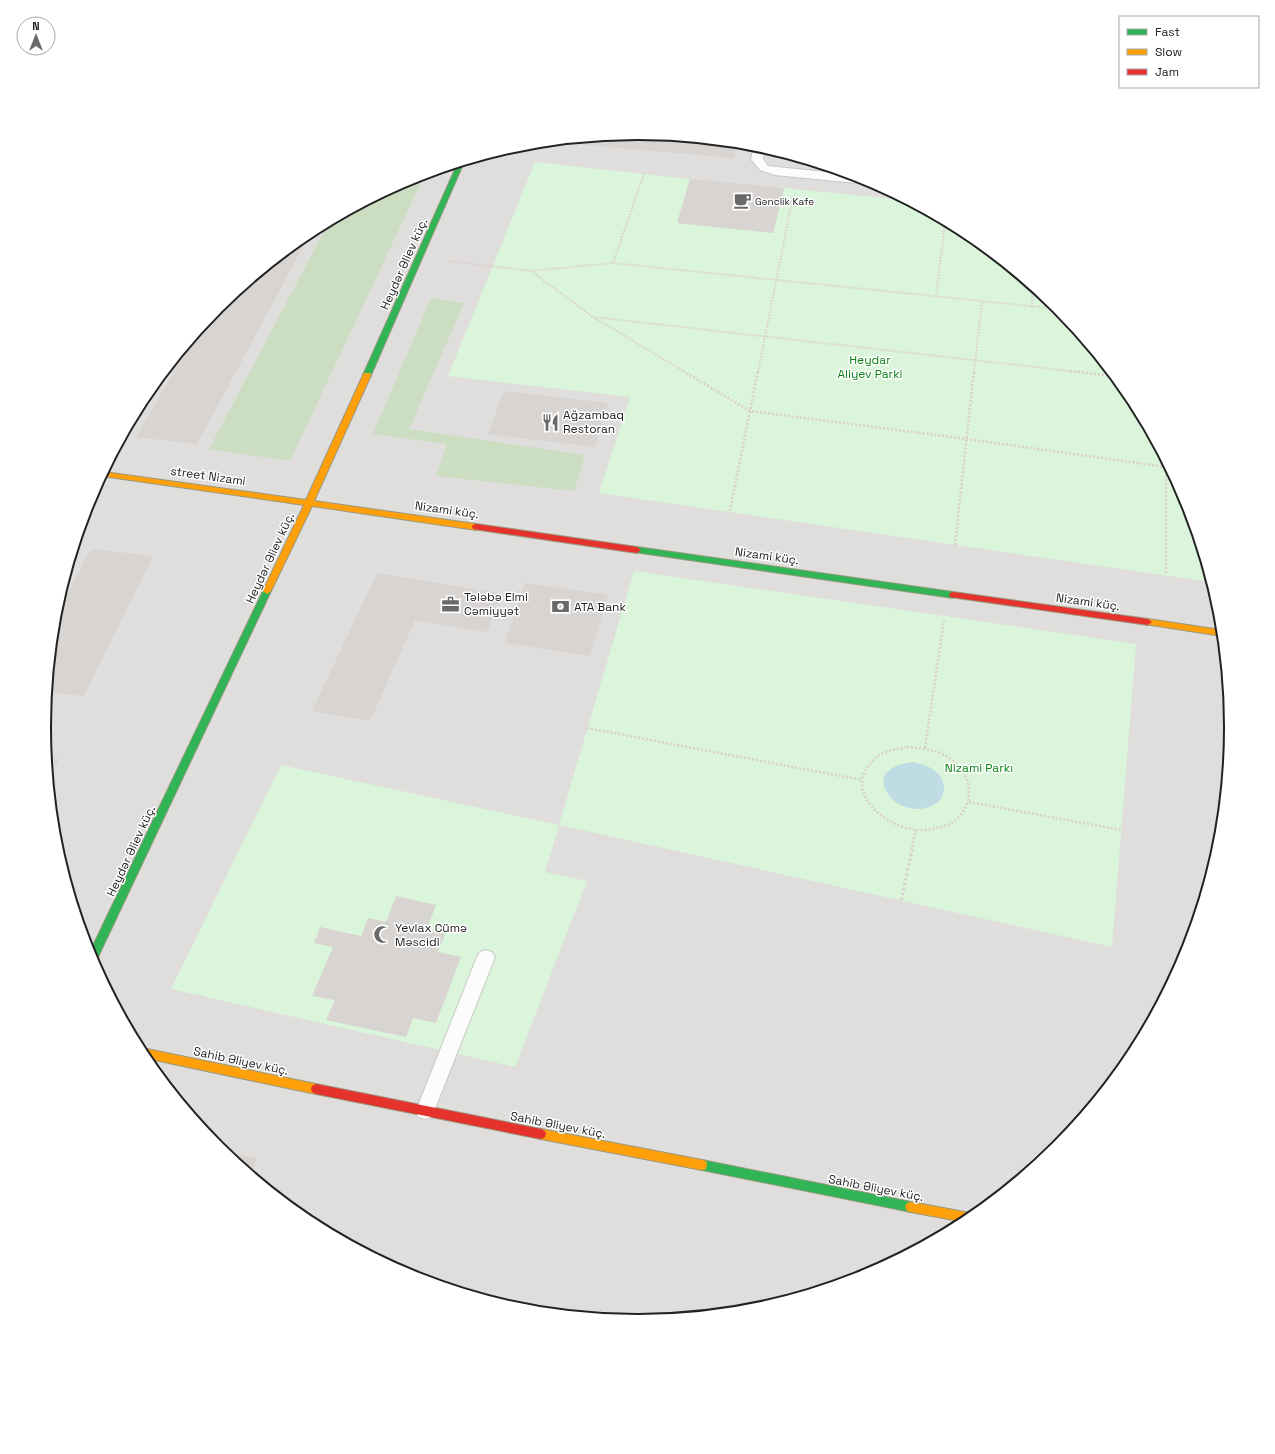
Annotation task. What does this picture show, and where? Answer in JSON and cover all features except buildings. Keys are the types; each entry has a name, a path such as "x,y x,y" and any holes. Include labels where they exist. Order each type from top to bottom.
{"main road":[{"name":"Heydər Əliev küç.","path":"96,951 309,503 420,258 458,169"},
{"name":"street Nizami","path":"108,475 309,503"},
{"name":"Nizami küç.","path":"309,503 1216,633"},
{"name":"Sahib Əliyev küç.","path":"151,1055 425,1112 961,1216"}],"lane":[{"path":"758,153 758,159 764,168 775,172 842,178"},
{"path":"425,1112 486,957"}],"path":[{"path":"613,263 644,174"},
{"path":"730,511 793,195"},
{"path":"936,297 944,227"},
{"path":"420,258 531,271 613,263 1048,308"},
{"path":"531,271 593,317 750,412 967,439 1163,467"},
{"path":"1032,307 1033,294"},
{"path":"956,545 982,302"},
{"path":"593,317 1107,375"},
{"path":"1166,473 1166,575"},
{"path":"925,748 945,616"},
{"path":"588,728 862,780"},
{"path":"907,747 925,748 941,753 955,763 966,775 970,788 969,802 962,814 950,824 934,829 916,830 898,826 882,818 870,807 863,794 862,780 866,767 876,757 896,749 907,747"},
{"path":"969,802 1122,830"},
{"path":"901,900 916,830"}],"shaded area":[{"path":"638,140 676,142 752,152 789,160 862,185 897,201 931,219 963,239 995,262 1052,312 1078,340 1103,370 1125,401 1145,434 1164,468 1193,538 1213,613 1223,689 1223,765 1213,841 1204,879 1193,916 1164,986 1125,1053 1103,1084 1052,1142 1024,1168 995,1192 963,1215 931,1235 862,1269 826,1282 789,1294 714,1308 638,1314 599,1312 523,1302 486,1294 413,1269 378,1253 344,1235 312,1215 280,1192 223,1142 197,1114 172,1084 150,1053 130,1020 111,986 82,916 62,841 56,804 52,765 52,689 62,613 71,575 82,538 111,468 150,401 172,370 223,312 251,286 280,262 312,239 344,219 413,185 449,172 486,160 561,146"}],"green space":[{"name":"Heydar Aliyev Parki","path":"535,162 690,179 677,223 773,233 784,188 892,199 931,219 963,239 995,262 1052,312 1103,370 1125,401 1164,468 1193,538 1205,581 599,493 630,397 448,376"},
{"path":"421,182 290,461 209,449 324,232 378,201"},
{"path":"431,298 464,303 409,429 585,455 574,491 436,476 447,444 373,434"},
{"name":"Nizami Parkı","path":"634,571 1136,644 1112,947 559,825"},
{"name":"Yevlax Cümə Məscidi","path":"281,765 559,825 545,872 587,881 515,1067 171,989"}],"water":[{"path":"913,762 933,769 943,780 943,795 934,805 927,808 912,809 898,804 888,794 884,787 883,780 888,771 893,767"}],"traffic: fast":[{"path":"367,375 458,169"},
{"path":"637,550 953,595"},
{"path":"96,951 267,591"},
{"path":"702,1165 911,1207"}],"traffic: slow":[{"path":"108,475 309,503 367,375"},
{"path":"267,591 309,503 476,527"},
{"path":"1148,622 1216,632"},
{"path":"151,1055 316,1089"},
{"path":"541,1134 702,1165"},
{"path":"911,1207 961,1216"}],"traffic: jam":[{"path":"476,527 637,550"},
{"path":"953,595 1148,622"},
{"path":"316,1089 541,1134"}],"place":[{"name":"Gənclik Kafe","path":"742,201"},
{"name":"Ağzambaq Restoran","path":"550,422"},
{"name":"Tələbə Elmi Cəmiyyət","path":"451,604"},
{"name":"ATA Bank","path":"561,607"},
{"name":"Yevlax Cümə Məscidi","path":"382,935"}]}
